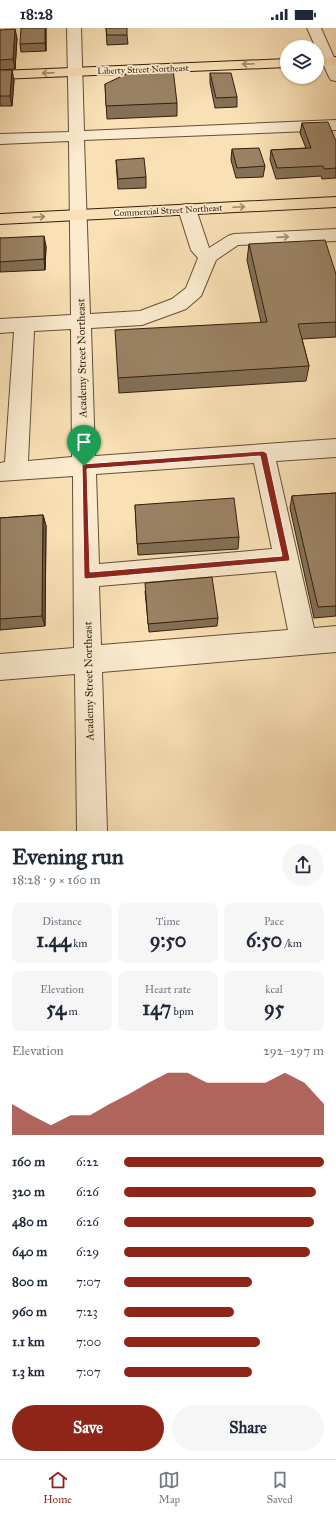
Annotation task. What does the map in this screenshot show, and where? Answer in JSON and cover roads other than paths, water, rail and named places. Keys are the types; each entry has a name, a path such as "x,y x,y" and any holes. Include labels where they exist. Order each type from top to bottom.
{"highway":[{"name":"Liberty Street Northeast","path":"0,75 280,63"},
{"name":"Commercial Street Northeast","path":"0,219 336,202"}],"street":[{"name":"Academy Street Northeast","path":"74,28 92,831"},
{"path":"314,28 327,61 336,77"},
{"path":"0,139 336,125"},
{"path":"187,209 200,250 208,257"},
{"path":"0,326 142,318 179,304 194,291 208,257 234,240 336,235"},
{"path":"24,325 8,471 336,448"},
{"path":"263,453 304,642"},
{"path":"86,576 286,559"},
{"path":"0,667 88,661 336,639"}]}
